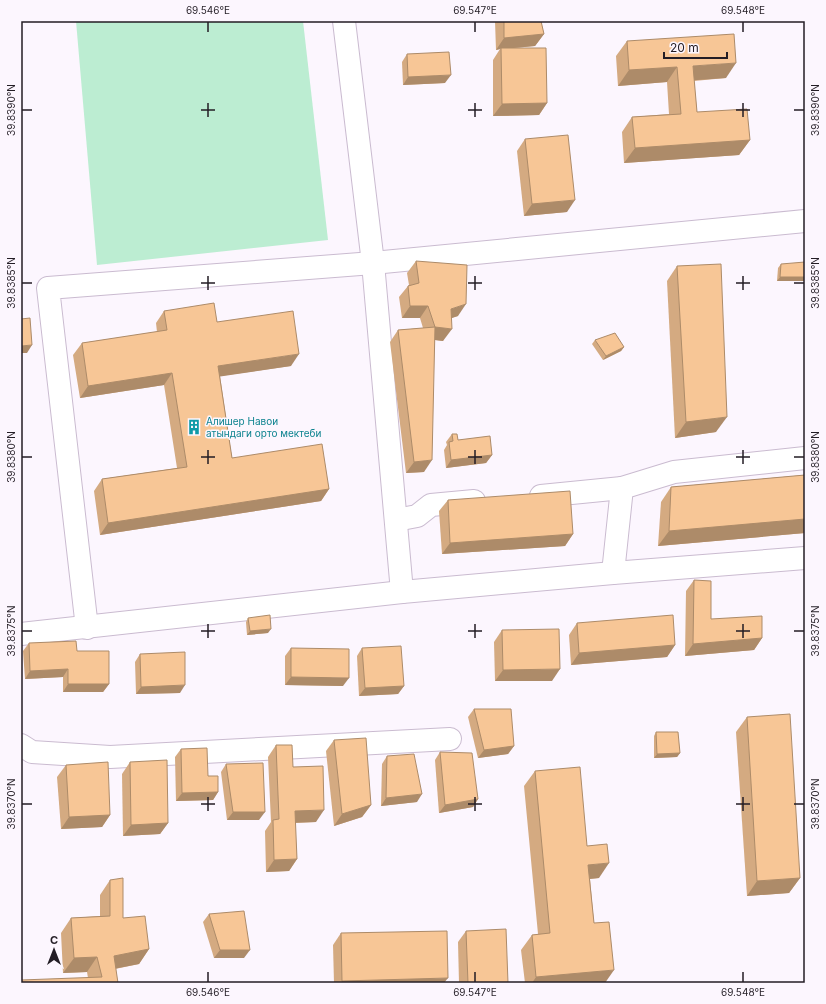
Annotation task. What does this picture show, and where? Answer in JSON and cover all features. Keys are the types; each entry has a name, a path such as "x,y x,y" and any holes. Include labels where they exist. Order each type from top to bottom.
{"street":[{"path":"344,21 373,263 402,592"},
{"path":"87,628 48,288 373,263 805,220"},
{"path":"524,497 622,488 674,472 805,458"},
{"path":"613,573 622,488"},
{"path":"396,520 417,516 431,505 493,500"},
{"path":"21,634 87,628 402,592 805,558"},
{"path":"21,745 32,752 110,757 450,739"}],"green space":[{"path":"76,21 303,21 328,240 97,265"}],"building":[{"path":"504,21 541,21 544,34 504,38"},
{"path":"734,34 736,63 693,66 697,112 747,109 750,140 635,148 632,117 681,114 677,67 629,70 627,41"},
{"path":"501,48 546,48 547,103 502,104"},
{"path":"449,52 451,75 408,77 407,54"},
{"path":"568,135 575,200 532,204 525,139"},
{"path":"416,261 467,265 466,304 451,309 452,329 435,327 428,306 410,306 408,286 419,283"},
{"path":"805,262 805,277 780,277 781,264"},
{"path":"721,264 727,417 686,422 677,266"},
{"name":"Алишер Навои атындаги орто мектеби","path":"214,303 217,322 293,311 299,354 218,366 232,458 322,444 329,489 108,523 102,479 187,467 172,373 88,386 82,343 167,330 164,311"},
{"path":"30,318 32,345 21,346 21,319"},
{"path":"435,327 432,460 414,462 398,330"},
{"path":"615,333 624,347 606,356 595,340"},
{"path":"452,434 457,434 458,440 490,436 492,455 451,460 449,442 453,441"},
{"path":"805,475 805,519 669,531 671,487"},
{"path":"570,491 573,534 450,543 448,500"},
{"path":"694,580 711,581 711,619 762,616 762,638 693,644"},
{"path":"270,615 271,629 250,631 248,618"},
{"path":"673,615 675,645 579,653 577,623"},
{"path":"559,629 560,669 503,670 502,630"},
{"path":"76,641 77,651 109,651 109,684 68,684 68,669 30,671 29,643"},
{"path":"401,646 404,686 365,688 362,648"},
{"path":"291,648 349,649 349,678 291,677"},
{"path":"185,652 185,685 141,687 140,654"},
{"path":"474,709 511,709 514,746 484,750"},
{"path":"790,714 800,878 757,881 747,717"},
{"path":"656,732 678,732 680,753 657,754"},
{"path":"366,738 371,805 342,814 334,740"},
{"path":"276,745 292,745 293,767 323,766 324,810 295,811 297,859 274,860 273,820 279,819"},
{"path":"207,748 208,776 218,776 218,792 182,793 181,749"},
{"path":"440,752 472,753 478,799 445,805"},
{"path":"414,754 422,794 386,798 387,756"},
{"path":"167,760 168,823 131,825 130,762"},
{"path":"108,762 110,815 69,817 66,765"},
{"path":"263,763 265,812 233,812 226,764"},
{"path":"580,767 587,846 607,844 609,863 588,865 594,923 609,922 614,970 536,977 532,935 550,933 535,771"},
{"path":"123,878 123,918 145,916 149,949 114,956 118,983 21,983 21,980 102,977 97,957 74,958 71,918 110,916 110,880"},
{"path":"244,911 250,950 220,950 209,914"},
{"path":"506,929 508,983 468,983 466,931"},
{"path":"447,931 448,978 342,981 341,933"}],"place":[{"name":"Алишер Навои атындаги орто мектеби","path":"194,427"}]}
